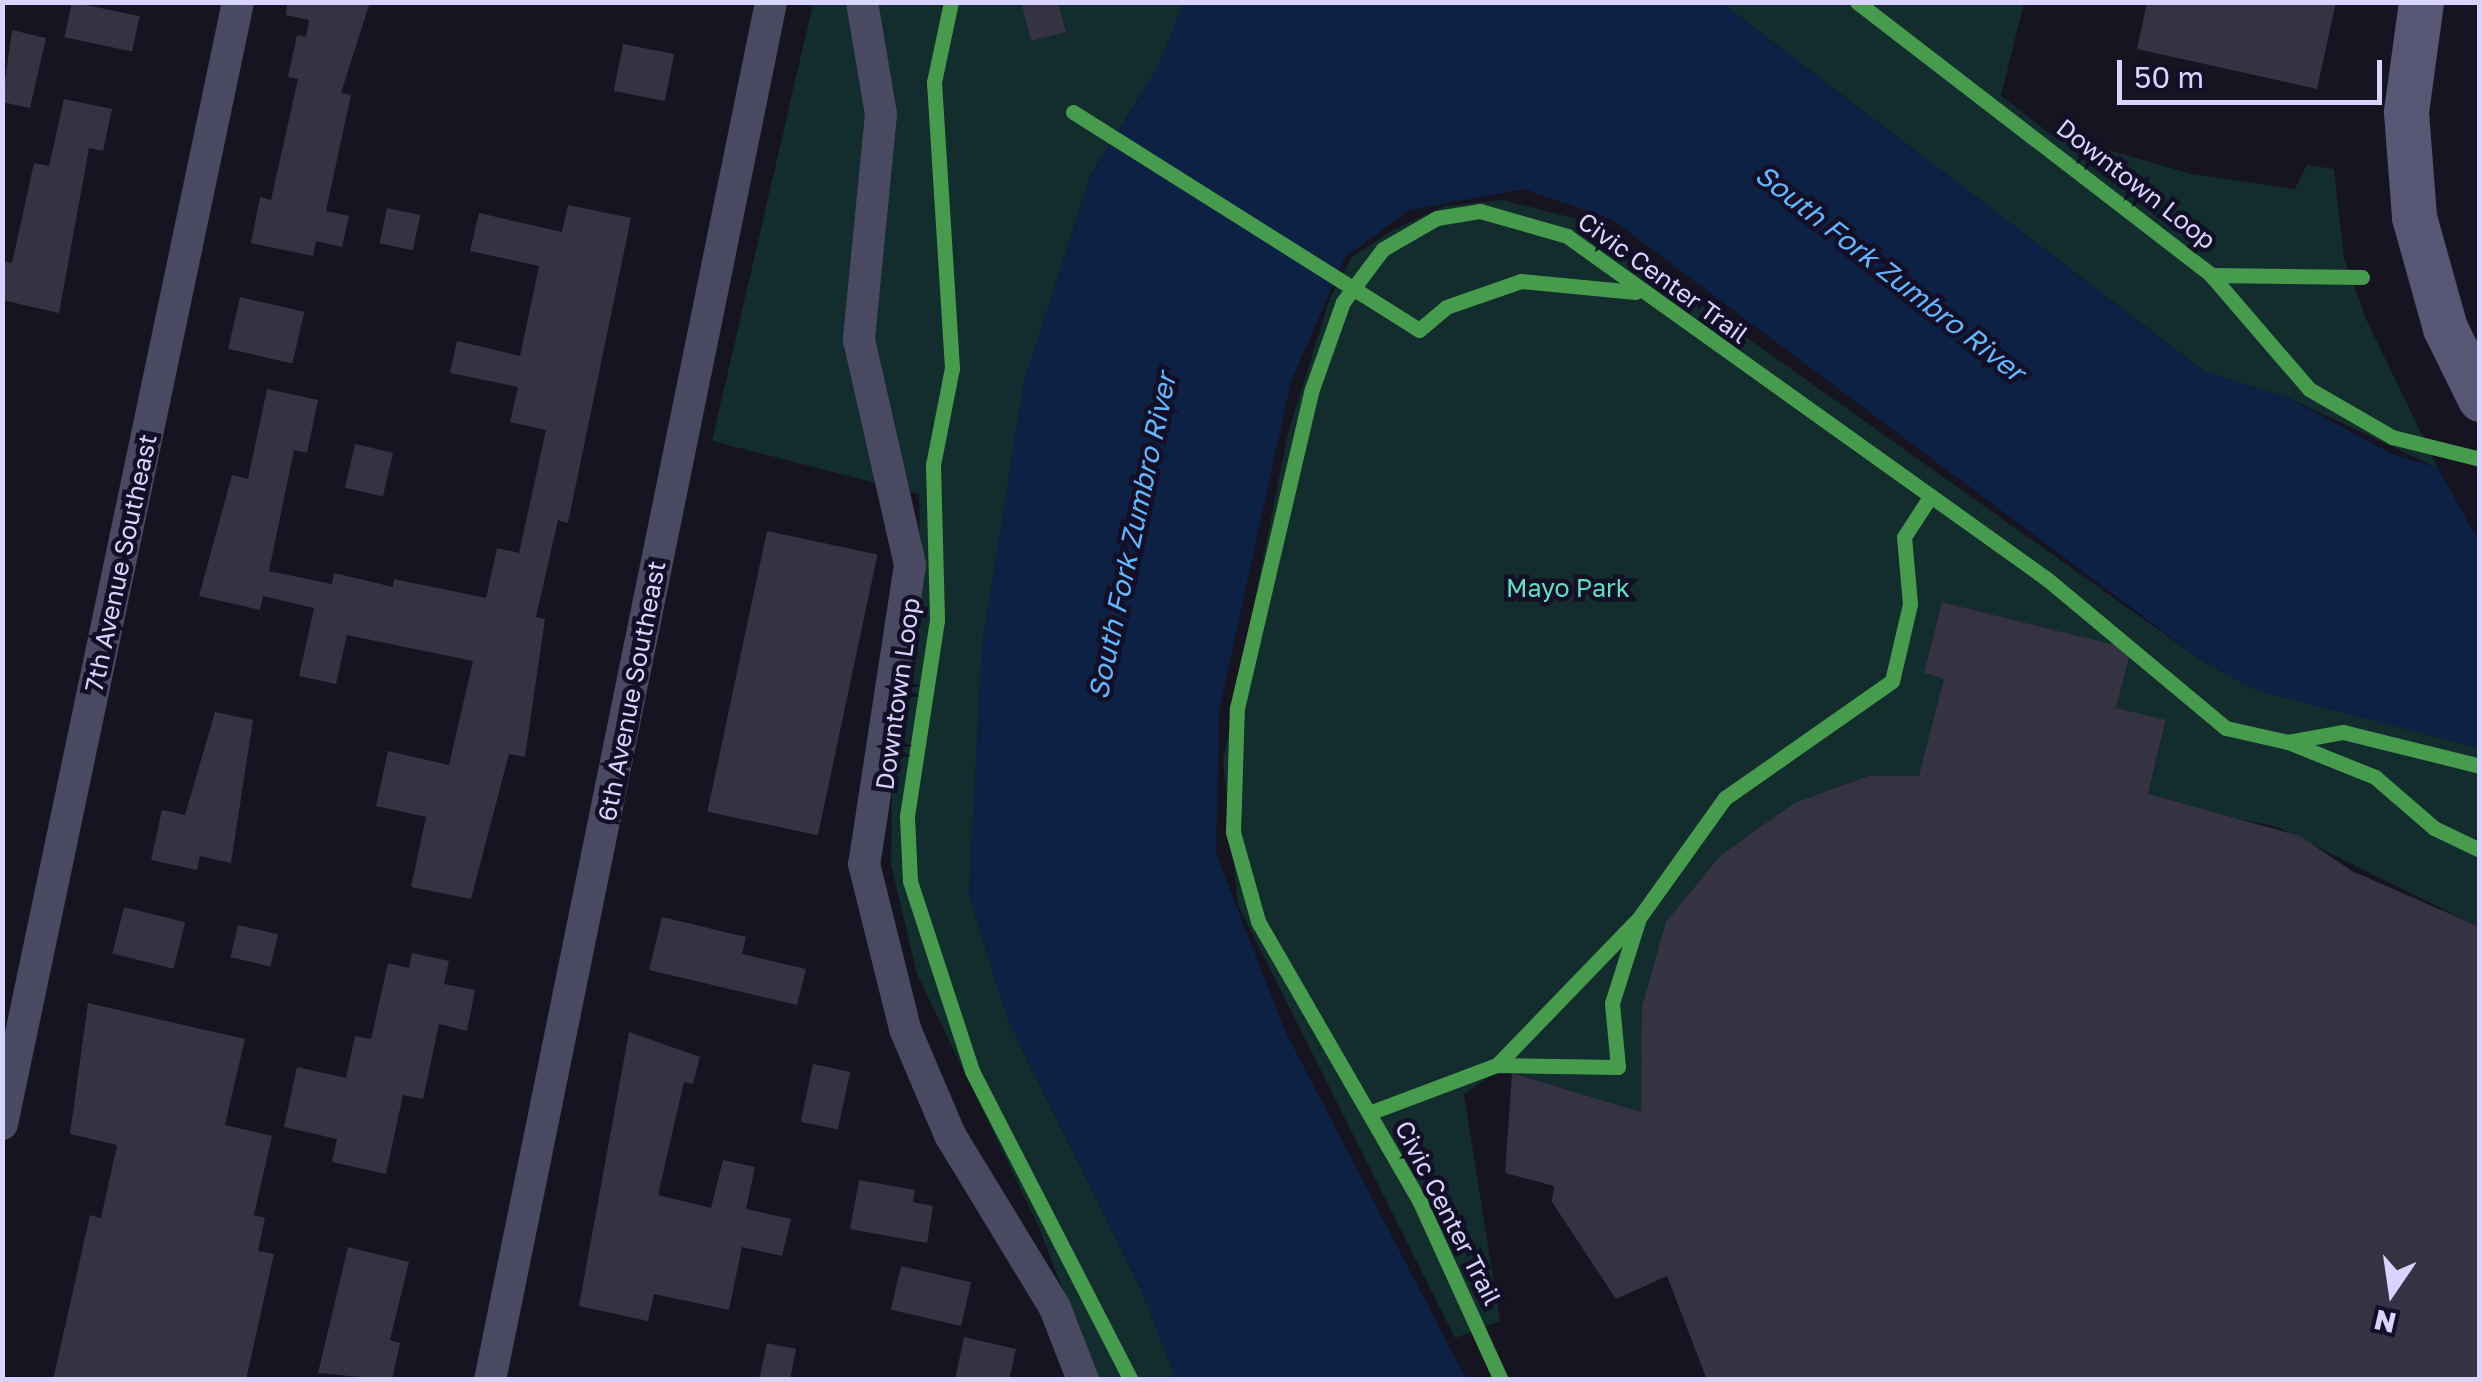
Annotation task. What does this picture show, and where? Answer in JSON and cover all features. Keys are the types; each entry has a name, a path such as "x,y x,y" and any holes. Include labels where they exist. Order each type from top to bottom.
{"main road":[{"path":"2420,2 2406,112 2414,217 2445,328 2480,399"}],"street":[{"name":"7th Avenue Southeast","path":"2,1124 238,2"},
{"name":"6th Avenue Southeast","path":"490,1380 772,2"},
{"path":"862,2 881,114 859,340 910,565 864,864 878,944 920,1064 950,1135 1055,1308 1083,1380"}],"green space":[{"path":"813,3 1184,3 1158,67 1091,174 1024,382 982,647 969,895 1008,1020 1144,1296 1176,1379 1098,1379 1037,1223 917,974 891,865 892,789 921,601 919,494 712,441"},
{"path":"1722,3 2024,3 2001,96 2048,132 2191,174 2295,189 2307,165 2334,169 2344,258 2366,319 2438,468 2286,397 2204,371"},
{"name":"Mayo Park","path":"1502,200 1581,220 2204,662 2256,690 2479,748 2479,927 2277,827 2147,799 2166,721 2116,708 2130,649 1942,602 1924,673 1944,679 1920,776 1868,776 1794,803 1721,855 1641,1112 1512,1073 1493,1074 1464,1094 1500,1321 1455,1338 1238,905 1223,761 1288,433 1330,298 1352,257 1393,230 1445,206"}],"water":[{"name":"South Fork Zumbro River","path":"1184,3 1722,3 2204,371 2286,397 2392,454 2479,481 2479,748 2256,690 2204,662 1613,220 1525,189 1409,210 1345,257 1291,381 1219,711 1216,854 1285,1031 1466,1379 1176,1380 1144,1296 1008,1020 969,895 982,647 1024,382 1091,174 1158,67"}],"pier":[{"path":"2435,462 2480,476 2479,542 2438,468"}],"building":[{"path":"72,2 139,16 132,52 65,37"},
{"path":"287,2 370,2 341,93 351,95 326,211 349,216 342,247 316,241 313,256 251,243 260,197 271,200 298,79 288,77 297,35 306,37 309,20 286,15"},
{"path":"1021,2 1058,2 1066,32 1031,41"},
{"path":"2147,2 2336,2 2317,89 2137,49"},
{"path":"12,30 46,38 30,108 2,102"},
{"path":"623,44 674,54 665,101 614,91"},
{"path":"64,99 112,109 103,151 89,148 59,313 2,300 2,261 12,263 34,163 49,166"},
{"path":"568,205 631,218 568,523 558,520 536,617 545,619 525,757 509,754 471,899 411,887 426,817 376,806 388,751 449,765 473,661 347,635 336,684 299,676 314,608 263,596 260,610 199,596 232,475 248,479 267,389 318,400 307,453 294,450 269,571 332,584 334,573 393,587 394,579 486,598 497,548 519,553 546,430 510,422 518,387 450,373 457,341 520,356 539,266 470,251 479,213 562,232"},
{"path":"387,208 420,215 413,250 380,243"},
{"path":"240,297 304,312 292,363 228,349"},
{"path":"355,444 393,453 383,497 345,488"},
{"path":"767,531 878,554 818,835 707,812"},
{"path":"1942,602 2131,649 2116,708 2166,720 2148,794 2300,836 2352,871 2480,927 2480,1380 1707,1380 1667,1276 1616,1299 1552,1202 1554,1186 1505,1173 1512,1073 1641,1112 1642,1007 1666,922 1721,855 1794,803 1868,776 1919,776 1944,679 1924,673"},
{"path":"215,712 253,720 231,863 200,856 197,870 151,860 162,810 185,815"},
{"path":"124,907 185,922 174,969 112,954"},
{"path":"662,917 746,937 742,954 806,969 797,1005 649,970"},
{"path":"238,925 278,934 271,966 231,957"},
{"path":"412,953 449,961 444,984 475,990 467,1031 439,1024 423,1099 403,1095 386,1174 332,1162 337,1139 284,1127 297,1067 346,1078 355,1036 371,1039 388,963 409,968"},
{"path":"88,1003 245,1039 225,1125 272,1136 254,1215 265,1218 258,1251 274,1254 246,1380 53,1380 90,1215 101,1218 117,1145 70,1134"},
{"path":"629,1032 700,1057 693,1084 684,1082 658,1195 711,1208 723,1160 755,1167 746,1209 791,1219 782,1256 742,1247 729,1310 654,1294 648,1321 579,1306"},
{"path":"813,1064 850,1072 838,1130 801,1122"},
{"path":"859,1180 915,1190 913,1202 933,1206 927,1243 850,1229"},
{"path":"348,1247 409,1262 390,1340 400,1343 392,1380 318,1373"},
{"path":"901,1266 971,1282 961,1326 891,1310"},
{"path":"964,1337 1016,1349 1009,1380 955,1380"},
{"path":"767,1343 796,1349 790,1380 759,1380"}],"cycle path":[{"name":"Downtown Loop","path":"951,2 934,82 952,368 933,465 937,620 907,817 910,881 972,1071 1131,1380"},
{"name":"Downtown Loop","path":"1857,2 2211,275 2309,389 2392,437 2480,459"},
{"name":"Civic Center Trail","path":"1073,112 1419,330 1446,307 1521,281 1635,292"},
{"name":"Civic Center Trail","path":"1501,1380 1420,1202 1258,921 1233,832 1237,708 1312,389 1343,302 1383,249 1437,218 1480,211 1567,236 2047,579 2226,728 2288,742 2343,732 2480,766"},
{"path":"2211,275 2362,277"},
{"name":"Civic Center Trail","path":"1369,1113 1497,1065 1618,1067 1612,1003 1639,918 1725,798 1892,681 1910,604 1904,537 1930,497"},
{"path":"2288,742 2375,777 2434,828 2480,850"},
{"path":"1497,1065 1636,921"}]}
